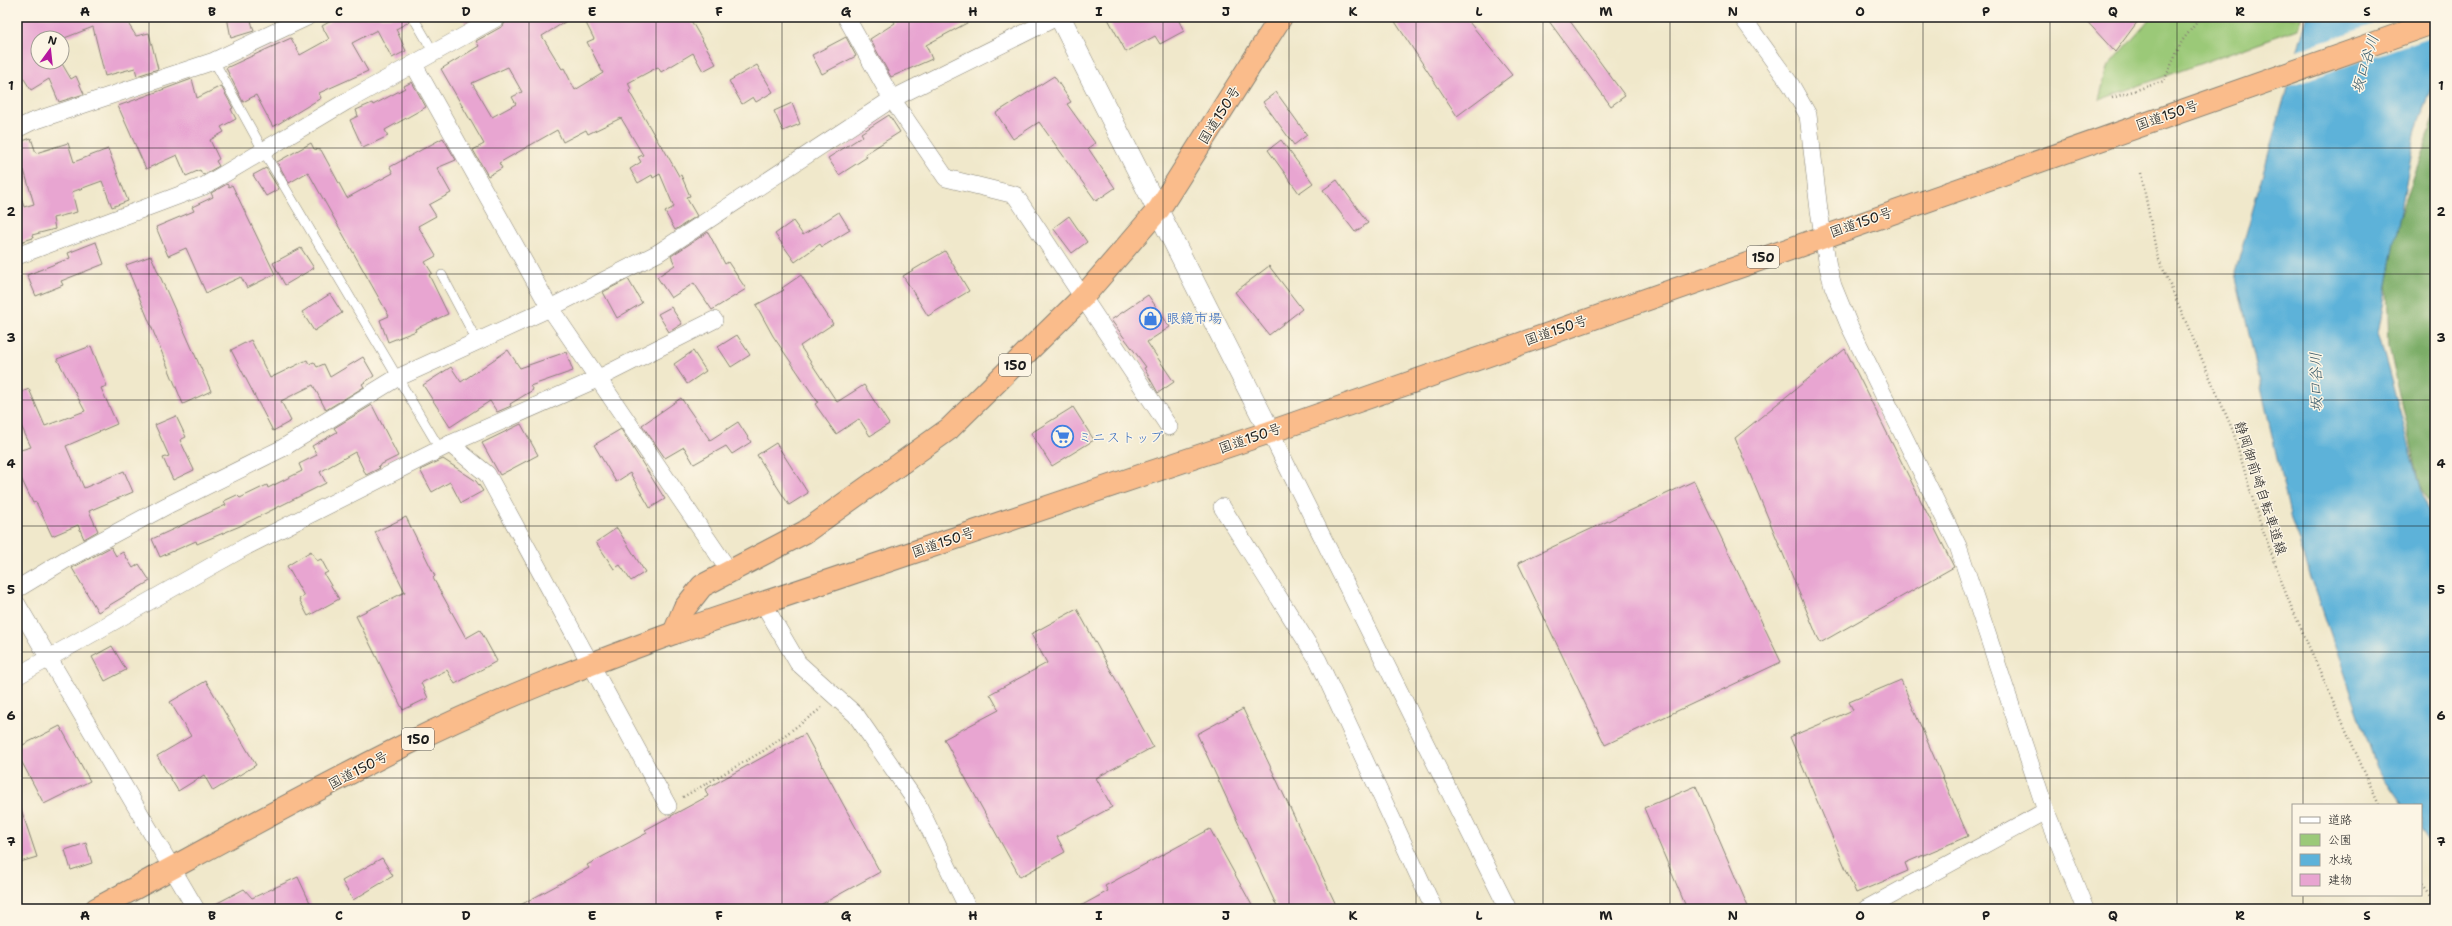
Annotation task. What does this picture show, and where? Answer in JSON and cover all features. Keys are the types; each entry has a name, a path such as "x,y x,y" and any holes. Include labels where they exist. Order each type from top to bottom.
{"highway":[{"name":"国道150号","path":"674,633 684,609 702,586 805,532 949,429 1082,298 1159,210 1281,17"},
{"name":"国道150号","path":"96,909 406,744 491,705 590,664 674,633 1270,432 1824,235 2435,22"}],"street":[{"path":"17,129 31,122 214,61 307,17"},
{"path":"17,256 204,186 264,152 347,101 498,17"},
{"path":"846,17 892,99 946,178 1015,195 1169,427"},
{"path":"17,589 65,560 168,505 281,449 398,378 550,308 658,253 892,99 1057,17"},
{"path":"1060,17 1159,210 1508,909"},
{"path":"1742,17 1791,85 1808,115 1819,210 1828,267 1849,325 1958,546 2046,811 2085,909"},
{"path":"414,65 550,308 730,572"},
{"path":"17,676 51,659 247,546 445,446 597,379 714,320"},
{"path":"445,446 487,474 668,806"},
{"path":"1222,507 1318,660 1434,909"},
{"path":"763,603 798,662 856,715 917,803 968,909"},
{"path":"17,604 51,659 196,909"},
{"path":"1866,909 2046,811"}],"lane":[{"path":"413,17 434,53"},
{"path":"214,61 264,152 398,378 445,446"},
{"path":"442,275 477,342"}],"path":[{"path":"2112,98 2164,80 2182,40 2201,17"},
{"name":"静岡御前崎自転車道線","path":"2141,173 2157,255 2233,430 2257,514 2288,599 2379,804"},
{"path":"668,806 765,750 836,697"},
{"path":"2422,881 2435,898"}],"green space":[{"path":"2152,17 2302,17 2297,29 2099,100 2107,68"},
{"path":"2435,116 2435,516 2420,484 2389,347 2387,285 2399,219"}],"water":[{"name":"坂口谷川","path":"2307,17 2435,17 2435,81 2416,129 2378,333 2426,506 2435,524 2435,849 2422,831 2422,804 2402,804 2377,768 2291,519 2235,273"}],"pier":[{"path":"2394,17 2435,17 2435,35 2284,88 2294,52"}],"building":[{"path":"17,17 124,17 136,36 149,33 158,69 137,76 135,68 105,76 93,27 70,36 70,30 30,30 30,70 66,70 71,79 76,76 84,94 59,102 49,79 31,90 17,68"},
{"path":"227,17 250,17 254,31 231,38"},
{"path":"338,17 407,17 409,22 396,29 406,51 392,58 377,30 352,43 368,71 319,93 321,98 273,127 256,95 243,102 226,68 291,38 300,55 329,39 322,26"},
{"path":"462,17 477,17 466,23"},
{"path":"508,17 573,17 542,36 562,69 564,68 575,90 603,73 587,42 594,39 583,17 689,17 716,64 703,71 693,53 661,72 658,67 628,83 631,89 629,91 660,145 661,144 679,176 681,175 690,196 686,197 697,216 675,230 665,212 674,207 660,174 653,178 652,175 638,183 630,169 641,162 638,157 643,155 621,118 588,134 586,130 563,142 557,130 499,163 502,168 488,176 473,150 484,144 441,69 479,46 476,41 503,26","holes":["508,67 522,92 512,97 516,104 492,117 472,83"]},
{"path":"892,17 978,17 926,45 932,59 891,77 870,39 895,23"},
{"path":"1107,17 1177,17 1184,31 1160,44 1155,36 1126,52"},
{"path":"1392,17 1465,17 1512,75 1457,116"},
{"path":"1546,17 1567,17 1625,96 1611,106"},
{"path":"2083,17 2141,17 2115,52"},
{"path":"846,37 856,56 822,74 812,55"},
{"path":"757,65 773,92 756,102 753,97 742,104 729,81"},
{"path":"1054,76 1071,102 1067,104 1095,143 1088,148 1115,188 1096,201 1039,122 1013,139 996,113"},
{"path":"192,79 197,98 221,86 233,108 231,109 236,119 221,127 224,132 210,140 219,159 216,161 219,166 203,175 200,170 186,176 177,155 146,169 118,106"},
{"path":"412,82 426,107 385,130 388,136 363,148 350,120 358,116 356,110 372,103 373,105 405,88 404,86"},
{"path":"1276,92 1307,135 1294,145 1263,102"},
{"path":"792,103 800,124 783,131 774,111"},
{"path":"889,115 900,132 865,154 867,157 839,175 828,158 863,136 861,133"},
{"path":"31,138 36,153 68,143 74,162 108,149 128,201 112,207 102,181 72,192 77,212 53,218 55,229 32,235 33,238 17,243 17,198 21,197 24,207 34,204 24,170 17,173 17,143"},
{"path":"443,138 456,160 437,168 451,193 429,205 436,216 418,226 436,256 425,262 432,273 429,275 448,314 415,329 416,331 388,342 380,320 389,316 308,172 289,183 277,162 311,143 314,149 321,150 347,198 393,173 390,167"},
{"path":"1281,140 1313,183 1299,193 1268,150"},
{"path":"266,168 279,189 266,196 253,175"},
{"path":"1337,180 1368,223 1355,232 1323,190"},
{"path":"227,184 229,187 232,185 275,274 247,288 241,277 206,293 186,248 168,256 156,227 194,211 192,207 213,197 211,193"},
{"path":"839,212 850,230 822,247 820,244 795,262 775,234 793,221 803,235"},
{"path":"1069,216 1087,242 1072,253 1053,228"},
{"path":"708,232 725,264 728,262 746,289 712,310 694,283 671,298 657,277 675,265 671,256"},
{"path":"96,242 104,264 61,281 63,285 36,296 27,275 70,258 68,253"},
{"path":"301,248 314,268 285,285 273,263"},
{"path":"945,251 969,291 928,316 903,276"},
{"path":"151,256 211,391 183,404 126,265"},
{"path":"1269,266 1302,309 1269,335 1235,292"},
{"path":"801,275 833,324 800,346 837,402 864,385 889,424 870,436 859,419 836,434 815,404 818,402 773,336 756,305 784,290 782,288"},
{"path":"628,279 642,303 617,318 603,292"},
{"path":"330,294 342,313 314,331 302,312"},
{"path":"1148,295 1170,327 1147,342 1174,382 1158,393 1144,368 1146,367 1111,320"},
{"path":"671,307 682,324 669,332 658,314"},
{"path":"737,335 750,355 731,367 718,347"},
{"path":"251,340 270,378 307,360 309,364 314,362 317,367 324,364 330,377 363,357 374,376 362,384 364,387 326,410 313,385 281,401 291,421 273,431 231,350"},
{"path":"91,346 107,386 101,388 117,424 66,446 84,488 124,471 133,492 89,511 98,531 84,539 78,525 52,536 36,502 33,503 20,476 17,478 17,451 31,447 17,417 17,394 29,389 45,426 85,411 57,359"},
{"path":"1845,349 1954,567 1820,643 1735,438"},
{"path":"508,350 520,368 566,352 573,371 530,386 533,390 510,404 511,406 497,412 490,401 450,427 423,385 451,367 461,382"},
{"path":"693,351 706,371 687,384 674,364"},
{"path":"681,398 710,440 738,422 751,442 732,454 726,446 694,464 684,447 665,458 642,425"},
{"path":"372,405 398,456 378,466 380,468 366,475 355,452 320,472 326,483 240,526 197,544 196,541 160,557 152,539 226,505 224,501 237,495 240,498 267,485 268,488 302,471 299,464 317,455 312,446 337,432 334,428"},
{"name":"ミニストップ","path":"1073,407 1094,440 1052,466 1031,433"},
{"path":"176,416 186,437 180,440 194,470 173,480 163,458 169,456 155,425"},
{"path":"521,424 538,455 500,475 482,443"},
{"path":"621,429 665,499 650,508 630,473 616,482 594,445"},
{"path":"776,443 808,493 789,505 757,455"},
{"path":"443,459 476,481 483,491 461,503 450,482 432,492 420,470"},
{"path":"1694,481 1781,662 1605,745 1518,563"},
{"path":"406,517 435,576 433,578 466,638 480,630 497,661 455,684 447,670 421,683 428,698 403,710 356,616 405,592 375,532"},
{"path":"617,528 645,572 631,581 620,565 614,569 596,542"},
{"path":"111,547 116,556 123,552 133,568 139,564 150,581 98,612 72,568"},
{"path":"311,551 317,561 321,559 328,572 324,574 339,599 308,616 299,599 304,596 287,566"},
{"path":"1077,609 1153,747 1096,778 1112,807 1057,837 1065,852 1020,877 944,739 999,710 990,694 1047,663 1031,634"},
{"path":"112,646 126,670 105,681 92,657"},
{"path":"1901,680 1968,836 1905,863 1908,871 1856,893 1790,737 1853,710 1849,702"},
{"path":"206,681 256,765 213,791 204,775 178,791 157,756 191,736 170,702"},
{"path":"1243,709 1338,909 1278,909 1197,734"},
{"path":"60,726 90,781 44,804 17,753 17,748"},
{"path":"805,734 880,872 813,909 513,909 589,868 587,865 647,833 645,830 708,796 705,789"},
{"path":"1696,786 1749,909 1687,909 1644,808"},
{"path":"20,806 37,857 17,863 17,807"},
{"path":"1210,829 1254,909 1075,909 1108,891 1105,886"},
{"path":"86,843 92,863 71,870 65,850"},
{"path":"382,858 393,876 353,900 342,881"},
{"path":"298,877 313,909 206,909 244,889 252,898"}],"place":[{"name":"眼鏡市場","path":"1150,318"},
{"name":"ミニストップ","path":"1063,437"}]}
